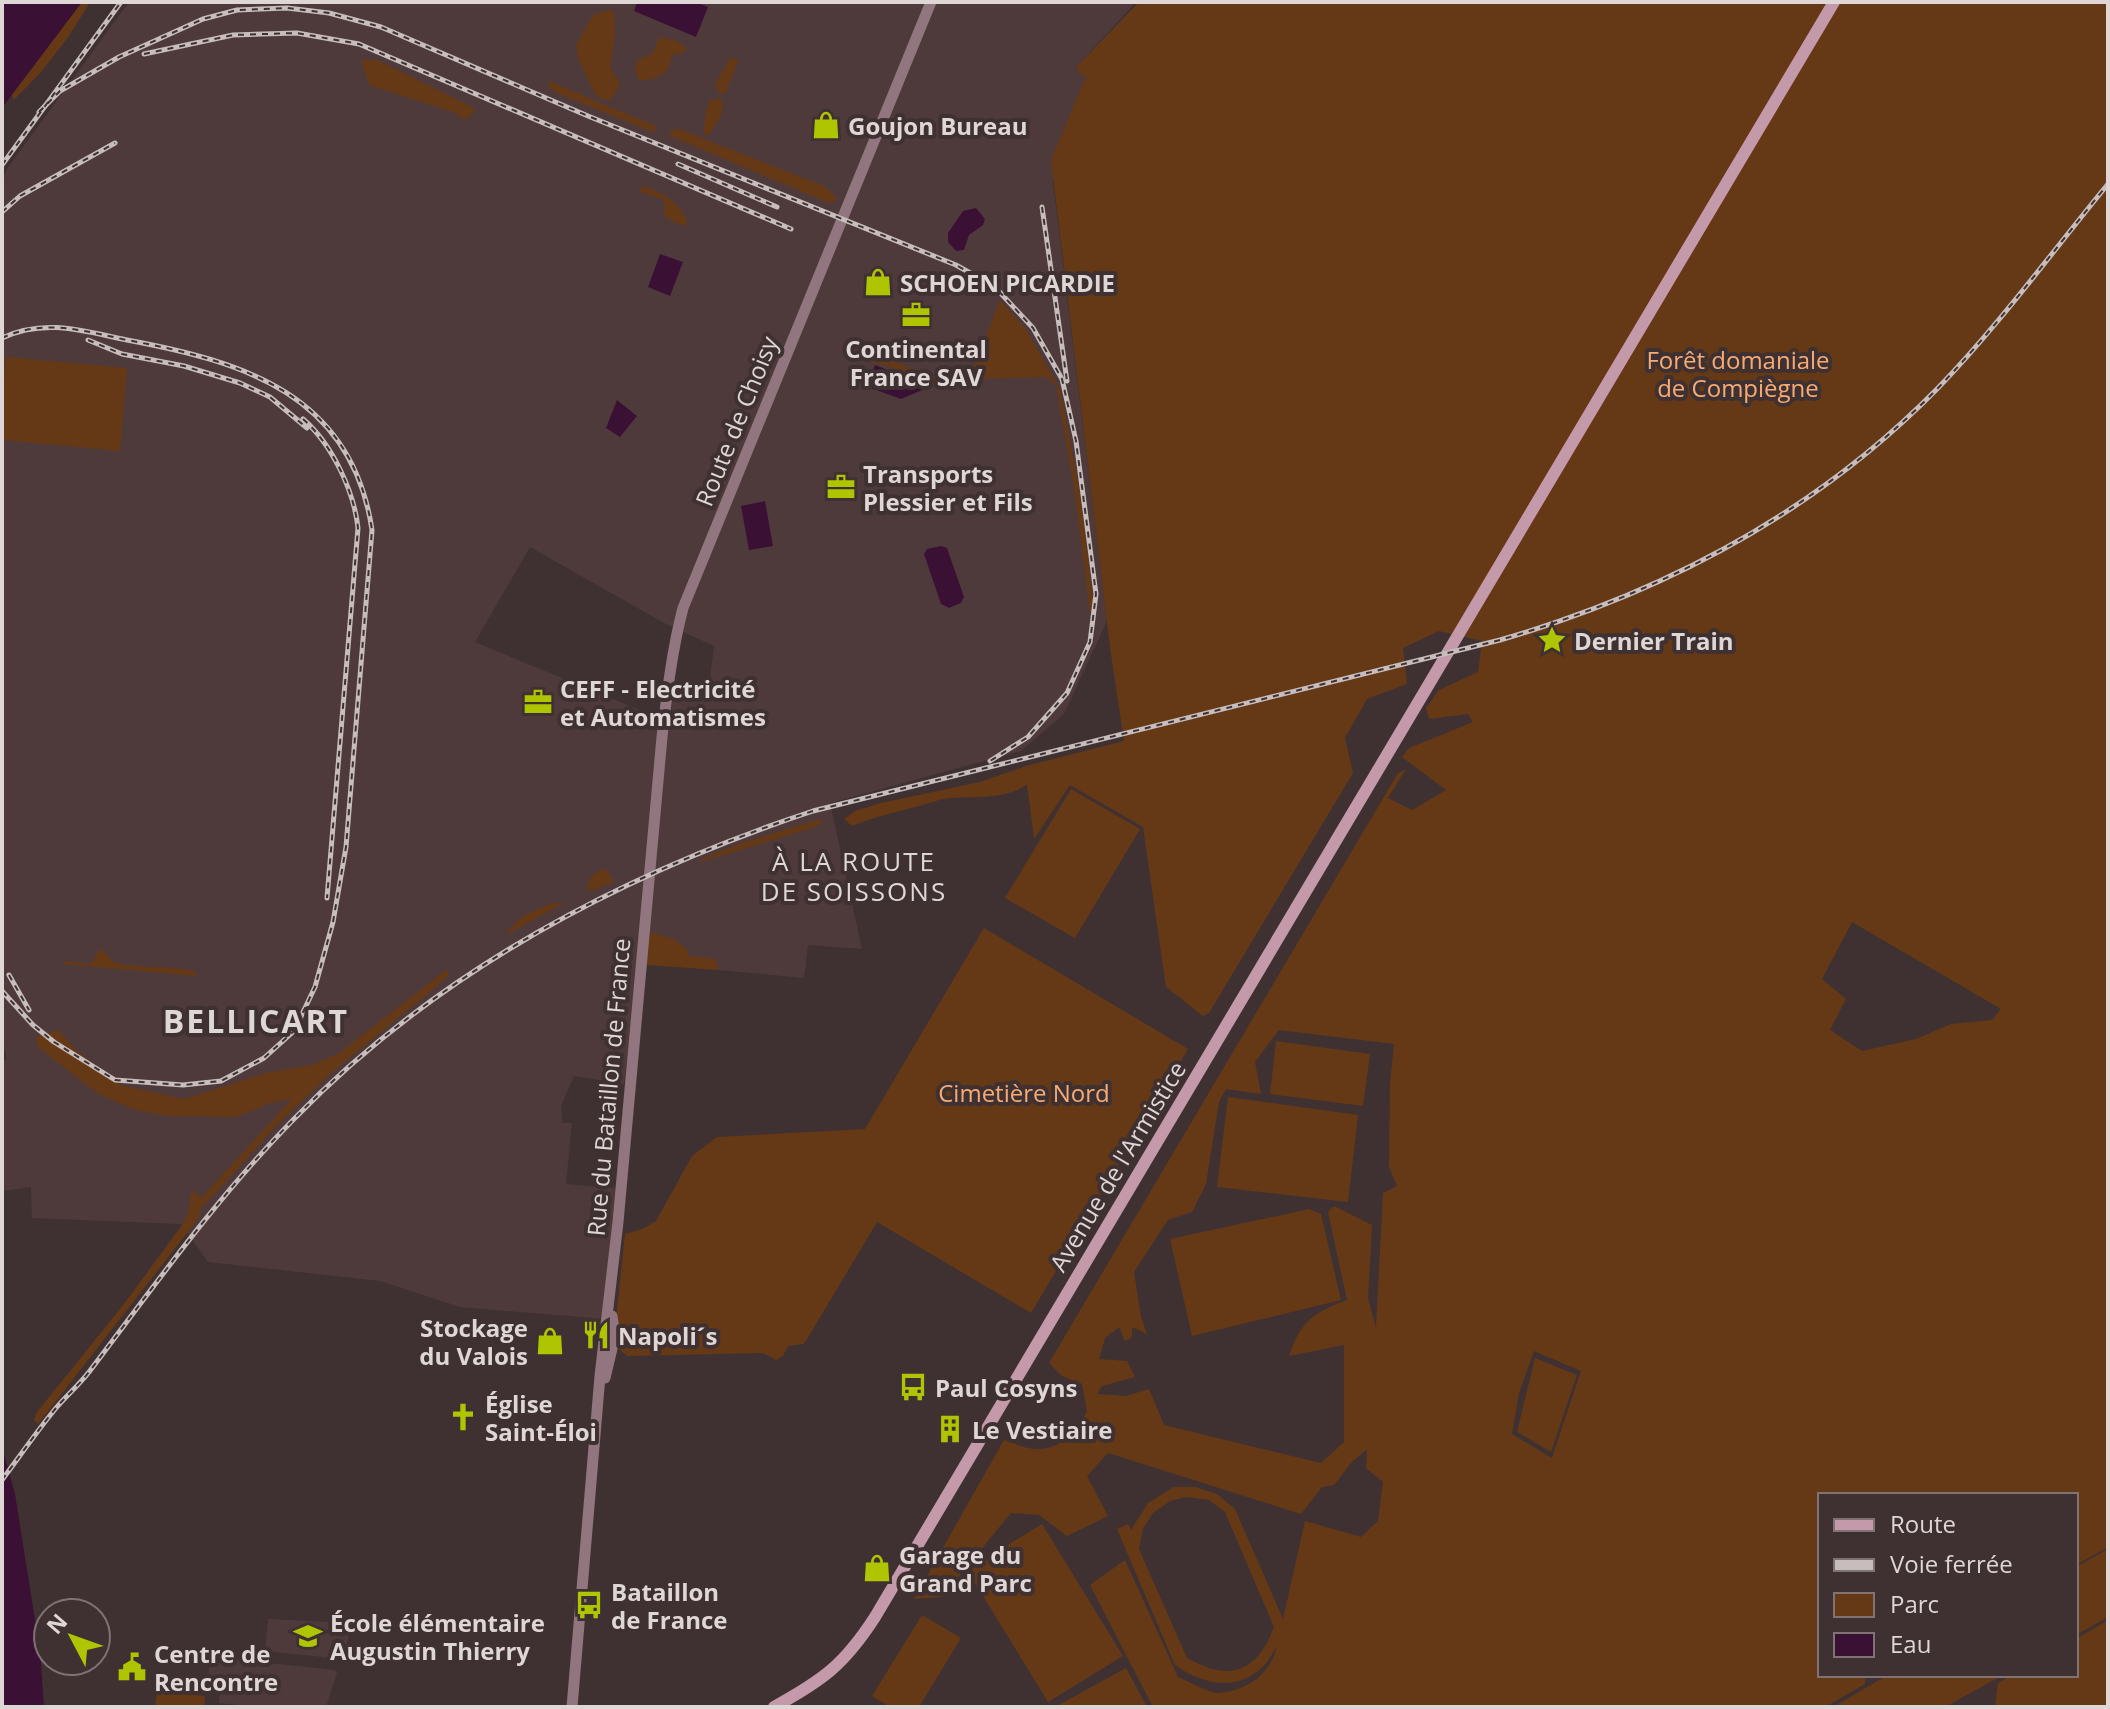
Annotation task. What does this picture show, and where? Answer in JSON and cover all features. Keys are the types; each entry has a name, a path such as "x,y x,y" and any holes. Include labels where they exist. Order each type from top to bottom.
{"main road":[{"name":"Avenue de l'Armistice","path":"774,1707 826,1677 857,1644 1834,2"}],"street":[{"name":"Route de Choisy","path":"649,874 668,678 683,608 931,2"},
{"name":"Rue du Bataillon de France","path":"572,1707 649,874"}],"shaded area":[{"path":"129,2 1136,2 1078,65 1087,75 1053,183 1107,621 1064,714 1021,751 830,803 862,949 808,945 804,978 644,963 624,1084 574,1076 561,1106 562,1123 572,1123 566,1184 615,1188 605,1319 460,1307 380,1281 208,1262 181,1224 32,1218 31,1187 2,1191 2,1061 7,1059 2,1039 2,181 7,169","holes":["530,547 664,623 714,646 710,680 672,695 671,723 475,642"]},
{"name":"École élémentaire Augustin Thierry","path":"268,1619 353,1623 342,1659 265,1651"},
{"path":"210,1657 335,1670 337,1673 326,1707 261,1707 219,1703 220,1689 207,1688"}],"green space":[{"path":"76,2 90,2 42,71 14,100 10,92"},
{"name":"Forêt domaniale de Compiègne","path":"1139,2 2108,2 2108,1547 2078,1564 2078,1493 1818,1493 1818,1677 1866,1677 1865,1684 1825,1707 1153,1707 1090,1585 1125,1560 1178,1677 1218,1693 1239,1689 1264,1672 1277,1646 1257,1672 1234,1682 1198,1678 1175,1665 1117,1529 1128,1524 1131,1530 1148,1503 1174,1487 1196,1487 1217,1494 1235,1509 1283,1619 1305,1521 1361,1537 1378,1521 1383,1482 1366,1468 1367,1449 1334,1485 1322,1487 1301,1514 1108,1453 1087,1476 1108,1516 1067,1536 1039,1515 1011,1513 942,1597 914,1599 1004,1440 1037,1449 1054,1446 1067,1438 1083,1418 1087,1411 1082,1384 1062,1376 1049,1363 1398,773 1406,769 1388,798 1412,810 1446,790 1402,757 1409,748 1473,722 1468,714 1429,719 1426,708 1439,690 1478,672 1482,641 1439,631 1403,648 1407,684 1367,699 1345,738 1353,773 1209,1013 1203,1016 1166,987 1143,827 1070,785 1034,839 1027,784 998,796 943,799 852,826 844,819 855,811 881,803 980,782 1026,766 1124,741 1051,160 1086,76 1077,72 1078,65","holes":["1852,922 2001,1009 1992,1020 1951,1024 1916,1039 1862,1051 1830,1030 1846,999 1822,979","1279,1030 1394,1044 1389,1167 1397,1186 1383,1193 1376,1328 1368,1298 1372,1225 1334,1206 1328,1212 1347,1300 1310,1320 1298,1335 1289,1356 1344,1345 1344,1442 1321,1463 1164,1425 1149,1389 1126,1396 1097,1394 1102,1386 1135,1377 1127,1361 1099,1359 1105,1338 1119,1327 1125,1341 1132,1337 1132,1327 1147,1334 1134,1272 1168,1220 1192,1212 1206,1184 1219,1102 1226,1089 1261,1094 1255,1062","1534,1351 1581,1371 1552,1458 1512,1434 1519,1393","1186,1497 1209,1500 1225,1512 1274,1627 1259,1655 1240,1669 1216,1670 1187,1658 1139,1549 1143,1529 1153,1513 1170,1501"]},
{"path":"609,10 614,12 615,35 610,68 620,83 610,101 596,96 579,61 576,45 593,15"},
{"path":"659,37 674,40 687,48 683,53 672,55 661,75 639,80 635,69 637,61 653,53"},
{"path":"730,58 738,62 725,94 719,93 715,84"},
{"path":"361,60 377,60 474,108 474,112 465,120 453,112 369,85"},
{"path":"549,81 655,125 655,133 557,93 549,87"},
{"path":"720,98 723,103 721,115 710,134 704,135 710,100"},
{"path":"679,129 824,186 837,198 829,203 670,136 671,130"},
{"path":"641,186 670,200 682,211 688,225 669,218 663,213 665,204 662,199 640,192"},
{"path":"1000,300 1025,328 1060,389 1080,493 1093,599 1090,613 1075,494 1056,385 1045,377 969,379"},
{"path":"868,349 871,353 938,378 940,384 916,379 894,368 871,362 862,350"},
{"path":"5,357 127,368 120,451 2,440"},
{"path":"1071,789 1140,829 1075,938 1005,898"},
{"path":"820,819 823,821 815,827 701,862 699,860 739,844"},
{"path":"606,869 614,882 592,891 586,888 593,875"},
{"path":"554,903 564,903 506,935 521,919"},
{"name":"Cimetière Nord","path":"984,928 1188,1049 1031,1313 877,1222 804,1344 788,1346 783,1356 776,1360 763,1353 627,1356 618,1348 620,1328 616,1320 625,1234 656,1221 692,1156 717,1137 865,1129"},
{"path":"652,932 675,940 687,949 688,956 716,959 718,970 647,965 647,944"},
{"path":"99,950 103,950 116,963 197,973 196,976 64,964 66,961 91,964"},
{"path":"447,969 449,975 331,1073 276,1126 201,1207 198,1219 38,1424 34,1420 37,1412 124,1304 182,1225 188,1215 191,1193 195,1191 201,1198 292,1099 270,1103 236,1117 167,1116 132,1109 97,1093 38,1047 36,1037 58,1030 77,1051 120,1085 184,1099 266,1073 311,1065 338,1054"},
{"path":"1276,1041 1370,1054 1363,1106 1270,1094"},
{"path":"1228,1097 1358,1115 1348,1202 1217,1187"},
{"path":"1309,1209 1321,1214 1341,1300 1192,1336 1170,1239"},
{"path":"1535,1358 1577,1375 1551,1452 1517,1432"},
{"path":"1042,1524 1123,1656 1048,1702 967,1570"},
{"path":"2108,1549 2108,1617 2078,1634 2078,1566"},
{"path":"922,1615 961,1638 919,1707 890,1707 872,1696"},
{"path":"2108,1620 2108,1707 1995,1707 1998,1683 2008,1677 2078,1677 2078,1638"},
{"path":"1126,1668 1147,1707 1055,1707"},
{"path":"1885,1677 1999,1677 1945,1707 1833,1707"},
{"path":"157,1690 205,1696 204,1707 155,1707"}],"water":[{"path":"2,2 82,2 2,108"},
{"path":"637,2 695,2 708,7 696,37 634,11"},
{"path":"976,208 985,219 983,225 969,235 964,250 956,251 948,242 948,233 963,211"},
{"path":"660,254 683,262 670,296 648,287"},
{"path":"875,365 927,388 901,399 868,387"},
{"path":"617,400 637,416 620,437 606,428"},
{"path":"765,501 773,546 749,550 741,506"},
{"path":"947,548 964,597 961,603 949,608 941,604 924,554 927,549"},
{"path":"2,1447 15,1494 32,1601 32,1677 42,1677 44,1707 2,1707"}],"railway":[{"path":"2,165 121,2"},
{"path":"39,112 60,91 119,57 203,19 237,10 287,8 329,13 381,27 588,116 956,265 995,287 1033,328 1062,379 1076,441 1096,594 1090,642 1067,693 1028,737 990,761"},
{"path":"144,54 233,35 297,33 359,44 791,229"},
{"path":"2,212 20,196 115,143"},
{"path":"678,164 777,207"},
{"path":"2,1480 213,1210 266,1149 349,1066 408,1018 470,974 535,934 671,865 813,811 1500,640 1621,598 1679,572 1789,510 1890,433 1937,389 1982,340 2108,184"},
{"path":"1042,207 1067,381"},
{"path":"2,338 49,327 79,330 171,349 251,374 286,393 317,416 342,446 361,484 372,530 346,847 333,922 315,987 294,1031 264,1058 221,1081 183,1085 115,1080 54,1042 33,1025 2,991"},
{"path":"88,340 122,354 184,366 240,383 270,397 307,428"},
{"path":"303,419 323,441 340,469 352,499 358,528 327,898"},
{"path":"9,975 29,1010"}],"place":[{"name":"Goujon Bureau","path":"826,125"},
{"name":"SCHOEN PICARDIE","path":"878,282"},
{"name":"Continental France SAV","path":"916,315"},
{"name":"Transports Plessier et Fils","path":"841,487"},
{"name":"Dernier Train","path":"1552,640"},
{"name":"CEFF - Electricité et Automatismes","path":"538,702"},
{"name":"Napoli´s","path":"596,1335"},
{"name":"Stockage du Valois","path":"550,1341"},
{"name":"Paul Cosyns","path":"913,1387"},
{"name":"Église Saint-Éloi","path":"463,1417"},
{"name":"Le Vestiaire","path":"950,1429"},
{"name":"Garage du Grand Parc","path":"877,1568"},
{"name":"Bataillon de France","path":"589,1605"},
{"name":"École élémentaire Augustin Thierry","path":"308,1636"},
{"name":"Centre de Rencontre","path":"132,1667"}],"district":[{"name":"À LA ROUTE DE SOISSONS","path":"854,876"},
{"name":"BELLICART","path":"256,1020"}]}
